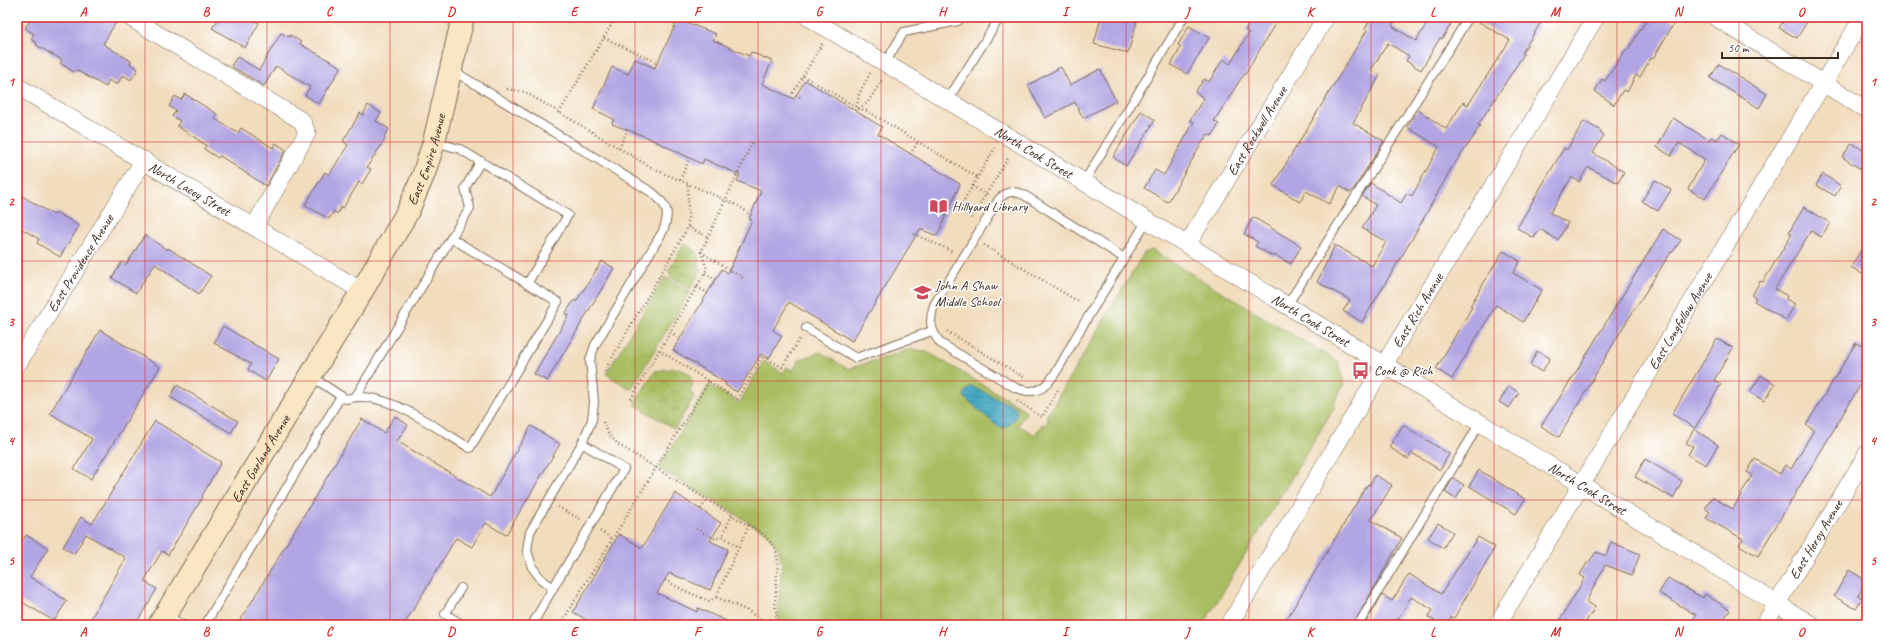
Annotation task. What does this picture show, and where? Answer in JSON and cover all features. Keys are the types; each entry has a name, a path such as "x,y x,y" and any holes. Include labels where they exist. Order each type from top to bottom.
{"street":[{"path":"129,17 302,121 307,133 294,159 254,227"},
{"name":"East Empire Avenue","path":"362,291 408,211 423,176 434,142 463,17"},
{"name":"North Cook Street","path":"808,17 883,72 947,101 1084,182 1581,486 1812,625"},
{"name":"East Rockwell Avenue","path":"1187,245 1326,17"},
{"name":"East Rich Avenue","path":"1229,625 1384,365 1596,17"},
{"path":"1715,17 1867,110"},
{"name":"East Longfellow Avenue","path":"1497,625 1863,17"},
{"name":"North Lacey Street","path":"17,86 144,160 362,291"},
{"name":"East Providence Avenue","path":"17,365 144,160"},
{"name":"East Garland Avenue","path":"169,622 310,376 362,291"},
{"name":"East Heroy Avenue","path":"1764,625 1867,454"}],"lane":[{"path":"883,72 904,32 958,21 960,17"},
{"path":"947,101 1000,17"},
{"path":"1084,182 1184,17"},
{"path":"1286,306 1469,17"},
{"path":"451,69 654,193 664,203 668,218 663,231 595,345 590,360 594,402 592,420 582,443 530,532 527,550 532,567 541,579 553,588"},
{"path":"434,142 460,149 568,215 527,284"},
{"path":"356,396 470,208 465,188 481,161"},
{"path":"1124,258 1015,191 1006,193 998,199 934,305 930,321 932,331 940,343 1016,388 1029,392 1040,389 1049,382 1147,220"},
{"path":"310,376 346,399 356,396 369,397 394,404 470,448 558,302 451,238"},
{"path":"806,328 856,358 932,331"},
{"path":"205,625 341,396"},
{"path":"1358,625 1480,423"},
{"path":"533,625 553,588 624,469 582,443"},
{"path":"461,588 445,614 463,625"}],"path":[{"path":"559,113 616,17"},
{"path":"604,38 657,62 654,68"},
{"path":"800,97 793,93 822,44"},
{"path":"858,108 868,102 883,72"},
{"path":"858,108 859,94 870,73"},
{"path":"803,76 858,108 867,111 977,177"},
{"path":"502,86 509,90 525,92 654,169 739,206 751,215"},
{"path":"619,148 627,131"},
{"path":"910,154 918,142"},
{"path":"630,399 707,269 701,252 752,143"},
{"path":"972,218 958,210 994,148"},
{"path":"979,206 1009,157"},
{"path":"680,180 689,159"},
{"path":"604,377 605,370 688,227 688,184"},
{"path":"972,186 986,194"},
{"path":"975,212 963,232 1079,302"},
{"path":"688,227 708,237"},
{"path":"914,234 952,251"},
{"path":"948,257 956,245"},
{"path":"701,252 743,278"},
{"path":"705,273 716,280"},
{"path":"697,287 708,293"},
{"path":"930,321 1028,379"},
{"path":"659,350 737,399 763,356 782,367 806,328"},
{"path":"670,332 680,338"},
{"path":"560,625 709,381"},
{"path":"1015,400 1042,417 1063,383"},
{"path":"603,421 609,435 619,445 749,525 764,535 775,547 778,562 775,602 777,625"},
{"path":"701,508 707,500"},
{"path":"696,529 716,539 722,536 732,515"},
{"path":"665,580 685,592 708,601 716,597 749,525"},
{"path":"722,536 739,547"},
{"path":"716,597 746,610 770,625"}],"green space":[{"path":"684,244 697,252 701,271 690,289 669,276 671,273 668,271"},
{"path":"1152,250 1338,362 1344,384 1333,404 1335,406 1203,625 780,625 778,608 782,564 777,546 765,532 659,468 709,385 739,403 764,361 783,373 787,367 793,371 799,360 820,352 848,369 911,349 931,354 1027,411 1018,425 1035,435 1042,424 1045,425 1049,419 1046,417 1144,253"},
{"path":"665,277 690,292 631,389 606,374"},
{"path":"679,368 690,374 693,385 690,392 695,395 675,429 634,404 655,371"}],"water":[{"path":"971,386 1015,407 1017,414 1013,421 1004,428 997,426 964,397 965,392"}],"building":[{"path":"32,17 119,17 103,44 131,61 130,64 138,69 131,80 123,75 117,85 109,80 106,87 76,70 74,72 60,63 62,60 36,45 37,43 31,39 34,34 25,28"},
{"path":"220,17 249,17 259,23 245,48 212,28"},
{"path":"1101,17 1138,17 1128,53 1094,44"},
{"path":"1259,17 1279,17 1246,73 1214,121 1219,124 1212,136 1208,134 1203,141 1168,202 1144,188 1155,170 1164,175 1194,122 1190,120 1204,98 1195,92 1204,79 1209,82 1223,59 1230,64 1249,33 1245,30 1253,18 1257,21"},
{"path":"1372,17 1398,17 1392,26 1416,41 1431,17 1440,17 1451,24 1442,39 1440,38 1421,70 1406,61 1409,56 1388,43 1371,70 1380,75 1353,123 1384,141 1350,193 1340,186 1329,204 1306,191 1300,202 1273,185 1367,30 1365,29"},
{"path":"1474,17 1544,17 1522,53 1524,54 1478,125 1480,126 1451,169 1412,239 1362,322 1343,311 1350,300 1317,282 1335,245 1372,266 1386,242 1362,228 1376,205 1362,196 1371,183 1401,203 1407,193 1412,196 1439,147 1407,127 1418,110 1446,129 1463,102 1468,105 1510,40 1474,19"},
{"path":"1648,17 1664,17 1674,23 1653,59 1651,58 1640,77 1636,75 1627,92 1623,90 1614,105 1595,91 1602,79 1605,81 1626,49 1628,50"},
{"path":"1786,17 1810,17 1797,38 1779,28"},
{"path":"678,19 716,34 713,40 749,56 751,52 772,61 762,84 794,99 805,80 882,127 878,134 960,184 937,236 920,229 852,341 789,302 773,330 782,336 769,358 761,354 737,392 725,385 726,383 673,350 722,269 728,273 752,220 749,219 761,191 737,181 740,175 704,159 702,164 649,138 612,124 614,119 593,109 612,67 628,74 635,59 655,68"},
{"path":"1189,26 1209,38 1187,74 1171,65 1181,47 1178,45"},
{"path":"281,33 289,37 290,35 301,42 300,44 341,67 319,104 305,95 310,87 276,66 264,86 231,66 237,57 259,70"},
{"path":"1719,64 1767,94 1759,108 1710,78"},
{"path":"1061,67 1070,85 1100,69 1116,101 1083,118 1075,102 1045,118 1028,85"},
{"path":"185,94 217,114 215,119 238,133 241,128 273,148 276,143 286,150 266,186 220,156 218,158 204,149 206,145 177,126 180,121 172,116 176,111 169,106 175,96 181,100"},
{"path":"368,105 381,113 376,121 389,129 384,137 386,138 367,167 371,169 362,184 359,182 343,208 341,207 337,214 334,211 329,219 305,205 325,172 329,175 348,145 343,141 360,113 363,115"},
{"path":"1141,111 1155,120 1126,166 1113,157"},
{"path":"1673,118 1709,140 1711,137 1717,140 1722,133 1739,144 1705,199 1688,189 1705,159 1679,143 1671,156 1657,147"},
{"path":"1584,121 1601,131 1600,133 1604,135 1593,153 1624,172 1618,183 1588,167 1579,182 1572,177 1550,213 1568,223 1558,240 1540,229 1534,238 1517,228 1564,148 1567,150"},
{"path":"1852,143 1867,153 1867,173 1842,157"},
{"path":"1823,174 1841,186 1835,196 1816,185"},
{"path":"1655,180 1671,190 1658,211 1642,201"},
{"path":"17,193 54,215 56,212 79,226 60,257 37,243 39,239 17,226"},
{"path":"1804,207 1830,223 1821,237 1811,231 1775,289 1787,296 1786,299 1795,304 1786,320 1754,301 1756,298 1752,296 1760,281 1763,282 1792,234 1789,232"},
{"path":"1253,217 1301,246 1291,264 1275,255 1274,257 1255,246 1258,242 1244,234"},
{"path":"1663,229 1681,240 1672,253 1671,252 1622,329 1559,437 1541,426 1571,380"},
{"path":"145,235 211,276 199,294 155,264 136,293 112,278 122,262 126,265"},
{"path":"1867,240 1867,277 1851,267"},
{"path":"1503,251 1520,261 1513,273 1542,290 1523,322 1496,305 1452,379 1436,369 1472,307 1470,306"},
{"path":"602,261 614,268 547,381 534,374 569,315 565,314 574,300 576,302"},
{"path":"223,326 279,359 266,381 248,370 251,364 214,343"},
{"path":"100,330 160,367 91,479 74,469 92,439 50,413"},
{"path":"1717,339 1733,348 1714,380 1721,384 1695,428 1672,414"},
{"path":"1856,343 1867,349 1867,374 1758,556 1739,545 1743,539 1706,518 1710,512 1705,509 1712,497 1733,509 1752,475 1747,472 1755,459 1780,474 1785,465 1791,469 1814,430 1806,425"},
{"path":"1537,351 1550,358 1542,372 1530,365"},
{"path":"1761,375 1775,384 1764,401 1750,392"},
{"path":"177,385 238,421 231,433 170,397"},
{"path":"1509,386 1519,393 1509,408 1499,402"},
{"path":"395,416 408,425 397,441 490,497 531,426 560,444 506,535 486,523 472,547 456,538 404,625 247,625 240,621 362,419 384,433"},
{"path":"155,421 221,462 202,496 203,497 168,555 162,551 144,581 157,589 135,625 87,625 126,558 86,534 74,554 63,547 81,517 92,524"},
{"path":"1403,425 1449,454 1440,470 1412,453 1408,459 1389,447"},
{"path":"1694,429 1718,445 1706,465 1688,455 1693,446 1686,443"},
{"path":"1645,459 1682,481 1673,498 1635,477"},
{"path":"1479,470 1525,499 1516,514 1469,486"},
{"path":"1375,475 1392,485 1371,520 1402,538 1353,625 1283,625 1368,484 1370,485"},
{"path":"1453,478 1464,485 1456,499 1445,492"},
{"path":"675,493 721,523 710,541 728,549 710,590 669,573 657,593 697,612 698,608 735,625 595,625 573,612 619,534 642,548"},
{"path":"1438,523 1453,532 1443,548 1428,538"},
{"path":"26,535 48,548 30,577 67,601 54,621 17,599 17,550"},
{"path":"1478,537 1495,547 1454,618 1451,617 1447,625 1441,625 1428,617 1433,610 1411,597 1394,625 1364,625 1382,595 1392,601 1409,574 1441,594"},
{"path":"1611,542 1640,554 1632,575 1605,565 1586,602 1595,607 1584,625 1557,625 1585,578 1580,575 1588,561 1589,562 1596,552 1606,556"},
{"path":"1849,570 1867,581 1858,596 1863,598 1856,609 1834,596"},
{"path":"1668,578 1703,598 1705,594 1730,610 1720,625 1689,625 1696,615 1659,593"}],"place":[{"name":"Hillyard Library","path":"939,206"},
{"name":"John A Shaw Middle School","path":"922,293"},
{"name":"Cook @ Rich","path":"1361,370"}]}
